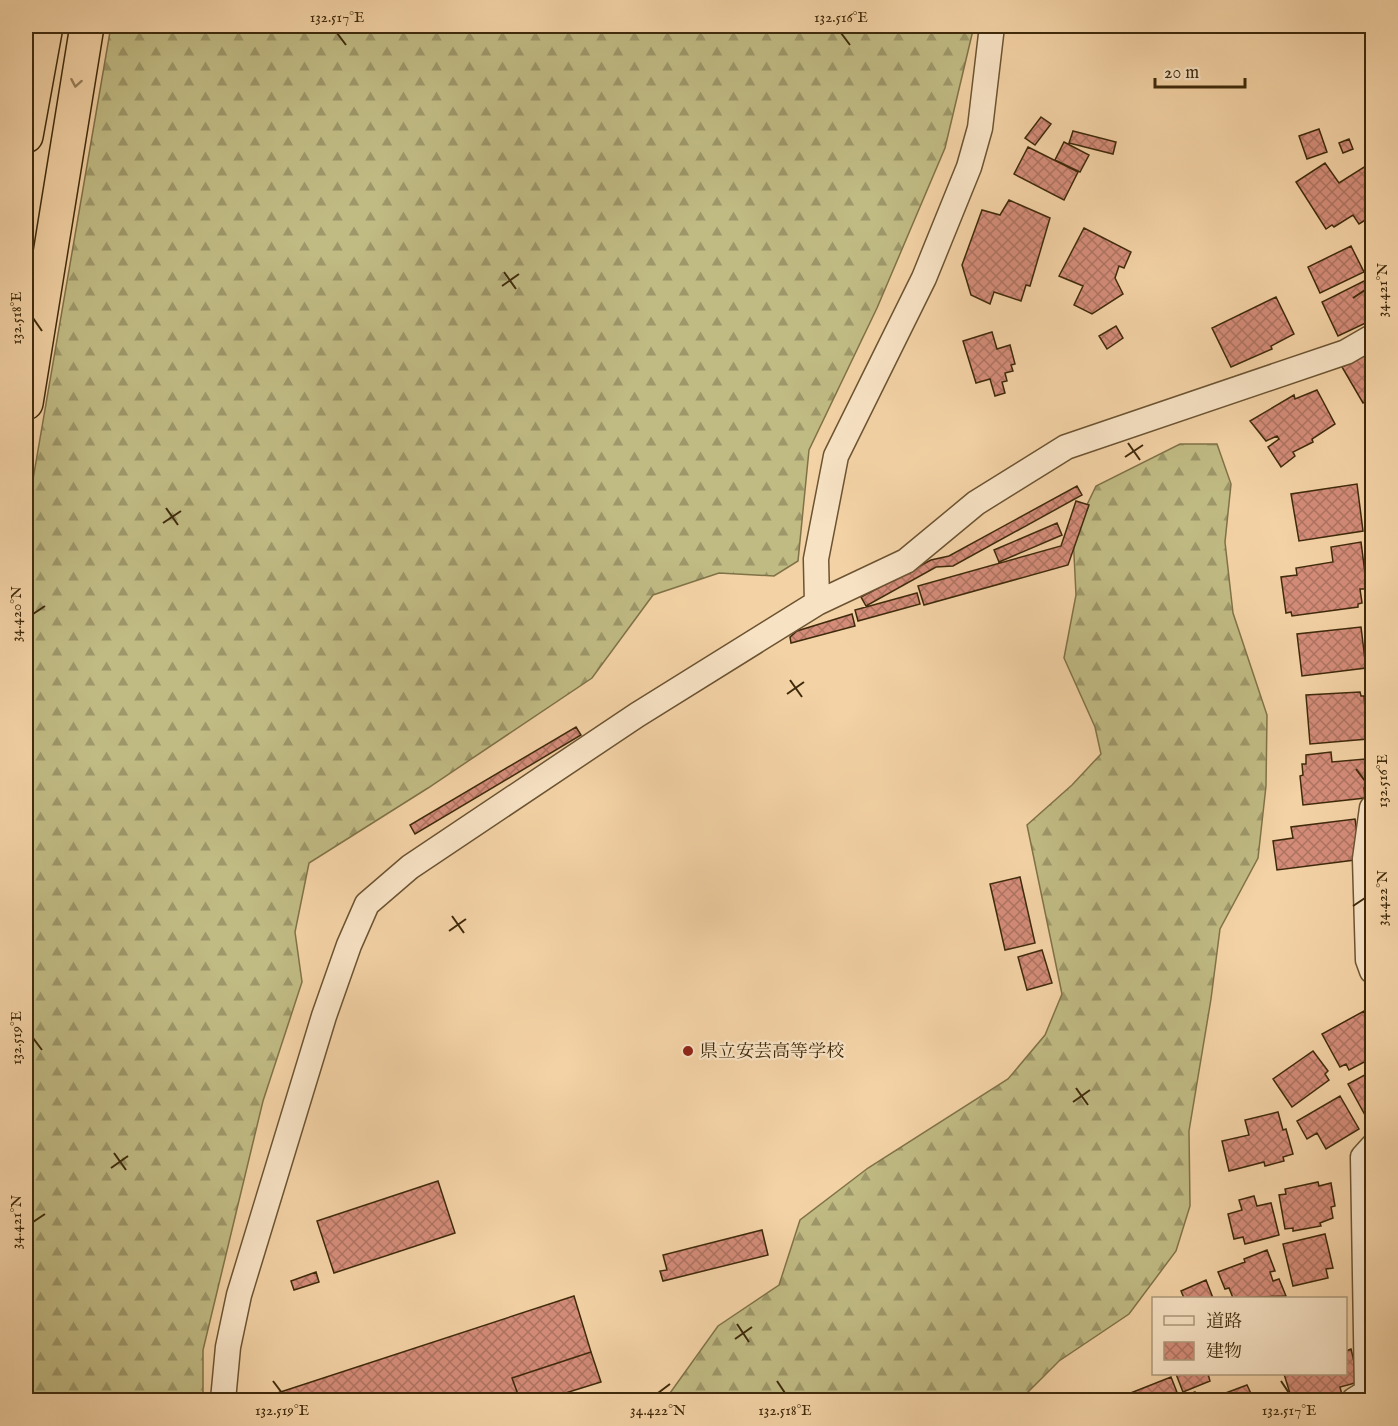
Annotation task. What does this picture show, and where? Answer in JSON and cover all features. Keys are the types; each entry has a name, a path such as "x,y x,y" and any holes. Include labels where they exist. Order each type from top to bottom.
{"highway":[{"path":"26,136 46,26"},
{"path":"26,403 87,26"}],"street":[{"path":"817,603 816,559 836,456 924,278 969,166 980,128 993,26"},
{"path":"223,1401 228,1347 239,1295 324,1016 349,945 367,904 410,867 637,715 817,603 906,561 976,503 1066,447 1346,352 1372,338"},
{"path":"1372,808 1365,859 1368,960 1372,971"},
{"path":"1354,1401 1367,1392 1363,1157 1372,1147"}],"green space":[{"path":"111,26 974,26 945,148 877,308 809,450 798,561 774,576 719,573 653,595 592,678 428,788 309,863 295,932 302,982 263,1101 203,1350 203,1400 26,1400 26,520"},
{"path":"1180,444 1217,444 1231,484 1225,542 1233,613 1267,715 1266,786 1258,858 1220,929 1189,1131 1190,1206 1176,1251 1129,1314 1059,1361 1020,1400 665,1400 718,1326 779,1285 800,1220 868,1168 1008,1079 1045,1035 1062,994 1027,825 1072,785 1101,754 1095,727 1064,658 1076,595 1073,534 1096,486"}],"building":[{"path":"1041,117 1051,124 1035,145 1025,138"},
{"path":"1319,129 1327,152 1307,159 1299,136"},
{"path":"1073,131 1116,142 1113,154 1069,143"},
{"path":"1349,139 1353,149 1343,153 1339,143"},
{"path":"1064,142 1089,155 1080,172 1055,160"},
{"path":"1028,147 1078,172 1064,200 1014,174"},
{"path":"1372,162 1372,216 1359,224 1353,215 1334,227 1332,225 1326,229 1296,182 1325,163 1339,183"},
{"path":"1009,200 1050,218 1030,286 1026,285 1021,301 994,292 990,304 971,295 962,265 982,210 1000,215"},
{"path":"1084,228 1131,252 1124,268 1119,266 1115,278 1123,294 1092,314 1074,305 1083,286 1059,276"},
{"path":"1351,246 1364,272 1320,293 1308,267"},
{"path":"1366,280 1372,294 1372,320 1338,336 1322,302"},
{"path":"1276,297 1294,334 1271,346 1272,349 1231,367 1212,328"},
{"path":"1116,326 1123,338 1107,349 1099,336"},
{"path":"992,332 997,349 1010,345 1015,364 1011,365 1013,371 1005,373 1007,381 1002,382 1005,393 995,396 990,379 976,383 963,341"},
{"path":"1372,350 1372,398 1363,403 1342,367"},
{"path":"1317,390 1335,424 1312,439 1313,442 1293,452 1295,456 1281,467 1268,447 1279,439 1277,436 1266,441 1250,421 1294,395 1295,399"},
{"path":"1357,484 1363,531 1299,541 1291,494"},
{"path":"1077,486 1082,495 953,566 936,567 866,606 861,597 931,560 949,556"},
{"path":"1076,501 1089,505 1068,565 924,605 918,586 1061,546"},
{"path":"1057,523 1062,535 999,562 994,550"},
{"path":"1361,542 1367,589 1360,589 1362,603 1358,604 1358,607 1292,616 1291,612 1286,613 1281,577 1297,575 1296,568 1333,562 1331,547"},
{"path":"917,593 920,604 858,621 855,610"},
{"path":"852,614 855,626 791,643 790,637 797,631"},
{"path":"1361,627 1366,668 1302,676 1297,634"},
{"path":"1360,692 1361,696 1364,696 1368,739 1310,744 1306,695"},
{"path":"576,727 581,735 415,834 410,825"},
{"path":"1331,752 1332,762 1365,759 1368,788 1364,788 1365,798 1303,805 1300,776 1303,775 1302,764 1306,764 1306,755"},
{"path":"1355,819 1360,855 1355,860 1277,870 1273,841 1293,838 1291,827"},
{"path":"1020,877 1035,943 1005,950 990,884"},
{"path":"1042,950 1052,983 1027,990 1018,957"},
{"path":"1364,1011 1372,1027 1372,1058 1349,1070 1346,1064 1340,1067 1322,1034"},
{"path":"1313,1051 1328,1071 1325,1074 1329,1080 1292,1107 1273,1079"},
{"path":"1372,1071 1372,1111 1365,1115 1348,1084"},
{"path":"1340,1096 1359,1129 1326,1149 1317,1133 1307,1139 1297,1121"},
{"path":"1278,1112 1283,1130 1286,1129 1293,1154 1283,1157 1284,1161 1265,1166 1264,1162 1229,1171 1222,1141 1249,1135 1245,1120"},
{"path":"438,1181 455,1233 334,1273 317,1221"},
{"path":"1318,1182 1319,1186 1331,1183 1335,1206 1331,1207 1333,1218 1320,1223 1321,1226 1293,1231 1293,1228 1285,1229 1279,1195 1286,1194 1285,1189"},
{"path":"1254,1196 1257,1206 1271,1203 1279,1235 1245,1244 1243,1237 1234,1239 1228,1214 1242,1210 1239,1200"},
{"path":"762,1230 768,1255 663,1281 660,1271 667,1270 663,1255"},
{"path":"1325,1234 1333,1268 1326,1269 1328,1278 1293,1286 1283,1244"},
{"path":"1267,1250 1275,1271 1270,1272 1273,1281 1279,1279 1286,1296 1233,1297 1229,1288 1225,1289 1218,1272 1245,1262 1244,1259"},
{"path":"316,1272 319,1282 294,1290 291,1281"},
{"path":"1206,1280 1213,1297 1184,1297 1181,1291"},
{"path":"574,1296 591,1352 512,1378 520,1400 466,1400 464,1394 443,1400 256,1400"},
{"path":"1351,1349 1359,1382 1340,1387 1342,1395 1328,1400 1292,1400 1284,1375 1347,1375 1347,1351"},
{"path":"591,1352 601,1382 543,1400 520,1400 512,1378"},
{"path":"1176,1375 1208,1375 1210,1381 1183,1392"},
{"path":"1171,1377 1180,1400 1113,1400"},
{"path":"1247,1385 1254,1400 1207,1400"},
{"path":"1195,1392 1198,1400 1186,1400 1184,1396"},
{"path":"464,1394 466,1400 443,1400"}],"place":[{"name":"県立安芸高等学校","path":"688,1051"}]}
